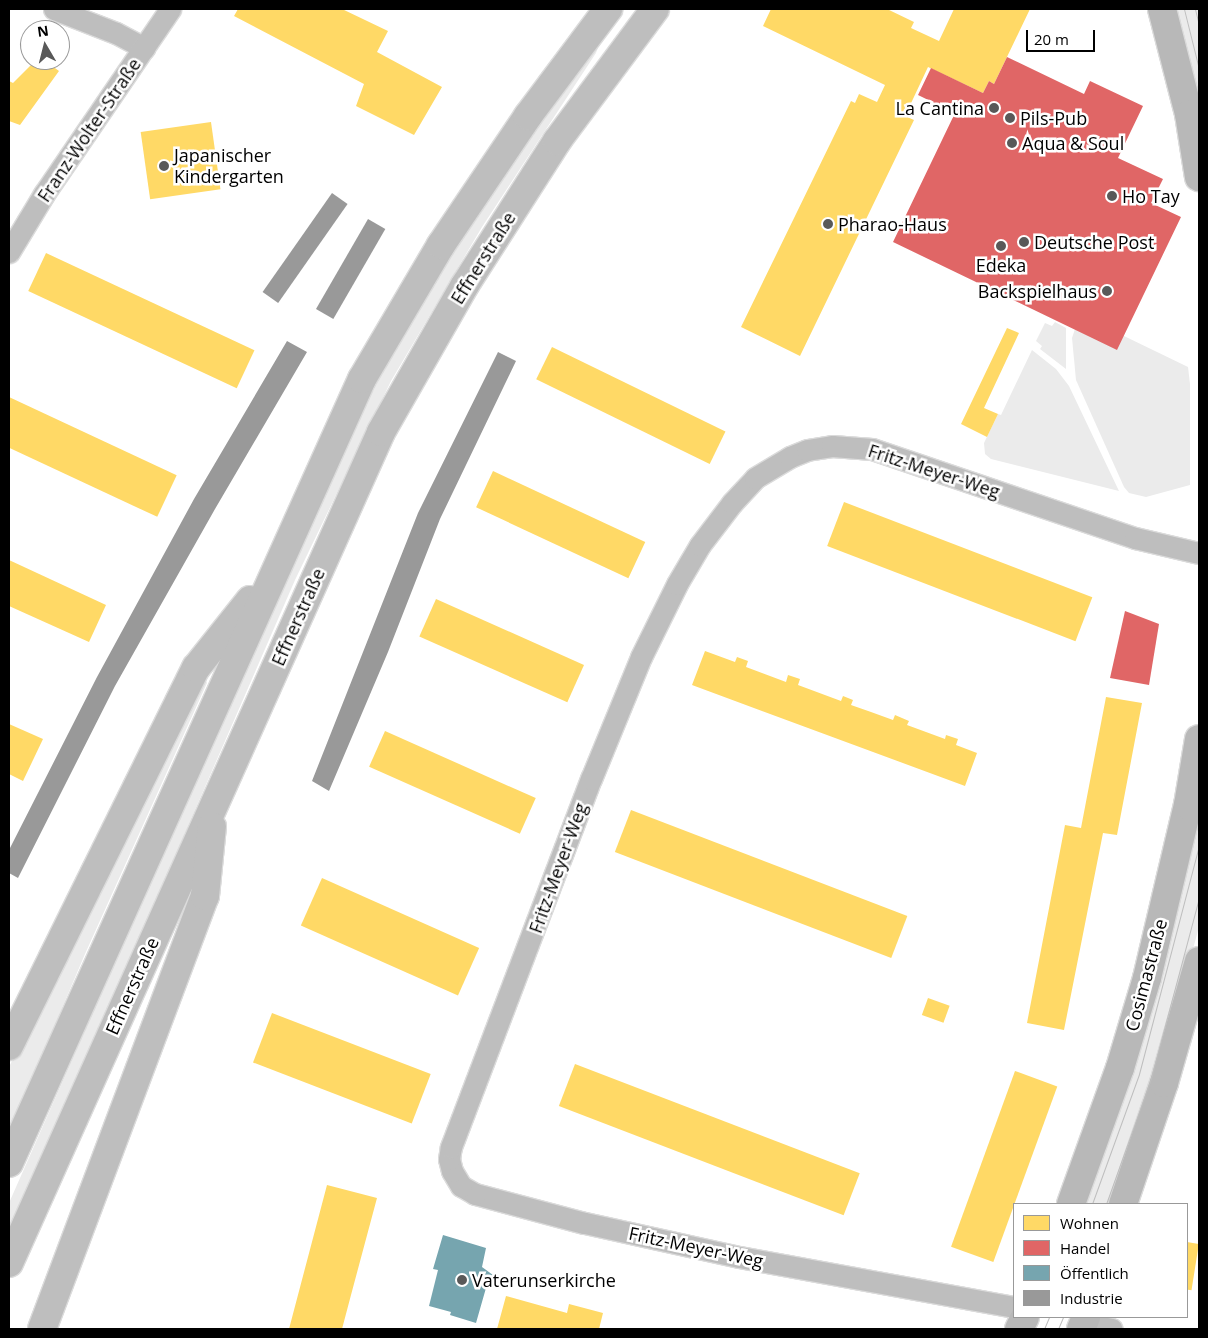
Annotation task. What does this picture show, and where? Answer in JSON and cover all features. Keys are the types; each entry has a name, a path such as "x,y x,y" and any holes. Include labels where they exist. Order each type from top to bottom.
{"highway":[{"path":"9,1163 274,570 362,379 436,253 528,116 608,9"},
{"name":"Effnerstraße","path":"9,1263 381,432 465,285 557,141 655,9"},
{"path":"9,1046 196,668 274,570"},
{"path":"42,1329 205,896 214,803"}],"main road":[{"path":"1162,9 1189,114 1199,177"},
{"name":"Cosimastraße","path":"1071,1203 1120,1068 1146,978 1188,805 1199,739"},
{"path":"1123,1203 1164,1083 1199,961"}],"street":[{"path":"54,9 116,33 144,48"},
{"name":"Franz-Wolter-Straße","path":"9,252 44,194 170,9"},
{"name":"Fritz-Meyer-Weg","path":"1013,1307 739,1257 584,1223 475,1194 461,1186 452,1172 451,1147 536,928 590,779 641,658 677,584 700,545 732,503 755,478 790,457 807,450 832,446 872,449 1135,538 1199,553"},
{"path":"1084,1323 1112,1329"}],"shaded area":[{"path":"1177,9 1199,9 1199,107 1195,85"},
{"path":"603,34 596,53 482,227 391,381 295,580 165,879 9,1227 9,1203 154,874 202,759 284,574 381,375 472,220 587,45"},
{"path":"1055,322 1066,328 1066,369 1040,349 1042,346 1036,341 1045,323 1052,326"},
{"path":"1075,329 1124,336 1188,367 1190,384 1190,485 1146,497 1129,493 1124,487 1076,380 1072,338"},
{"path":"1032,350 1056,369 1069,386 1119,491 991,459 985,454 984,443 998,414 1001,415"},
{"path":"204,675 207,683 85,954 9,1133 9,1067"},
{"path":"1199,804 1199,927 1174,1018 1114,1203 1080,1203 1120,1092 1127,1092 1130,1082 1124,1080"}],"building: Wohnen":[{"path":"238,9 342,9 388,31 377,52 442,87 414,135 356,106 364,84 234,16"},
{"name":"Pharao-Haus","path":"771,9 887,9 914,22 911,28 939,41 954,9 1030,9 994,84 989,81 983,93 928,67 905,116 914,120 800,356 741,327 851,101 855,103 859,94 877,102 885,85 763,26"},
{"path":"26,70 59,71 20,125 9,121 9,81 13,83"},
{"path":"211,122 220,189 150,199 141,132"},
{"path":"46,253 254,350 237,388 28,291"},
{"path":"1007,328 1019,333 984,408 998,414 987,437 961,424"},
{"path":"552,347 725,432 710,464 536,379"},
{"path":"9,397 177,475 157,517 9,448"},
{"path":"493,471 645,542 628,578 476,507"},
{"path":"844,502 1092,597 1075,641 827,546"},
{"path":"9,560 106,605 89,642 9,606"},
{"path":"436,599 584,665 567,702 419,636"},
{"path":"705,651 735,662 737,657 748,661 746,667 786,682 788,675 800,679 798,685 841,701 843,696 853,700 851,705 893,720 895,715 909,721 907,725 945,739 946,735 958,739 956,745 977,753 965,786 692,685"},
{"path":"1106,697 1142,703 1117,835 1103,833 1064,1030 1027,1023 1065,825 1081,828"},
{"path":"9,724 43,739 23,781 9,774"},
{"path":"385,731 536,798 520,834 369,767"},
{"path":"631,810 907,916 891,958 615,852"},
{"path":"322,878 479,948 458,995 301,926"},
{"path":"928,998 950,1006 943,1023 922,1015"},
{"path":"272,1013 431,1074 412,1123 253,1062"},
{"path":"575,1064 860,1173 844,1215 559,1106"},
{"path":"1015,1071 1057,1086 1015,1203 1013,1203 1013,1208 993,1262 951,1247"},
{"path":"327,1185 377,1198 342,1329 289,1329"},
{"path":"1188,1242 1199,1244 1191,1290 1188,1290"},
{"path":"506,1296 567,1313 569,1304 603,1313 599,1329 497,1329"}],"building: Handel":[{"path":"1007,57 1084,94 1090,81 1143,106 1118,158 1163,179 1151,203 1181,217 1117,350 893,242 955,113 918,95 931,68 983,93 989,81 994,84"},
{"path":"1125,611 1159,624 1149,685 1110,678"}],"building: Öffentlich":[{"name":"Vaterunserkirche","path":"443,1235 486,1248 482,1267 493,1275 488,1281 476,1323 450,1315 451,1312 429,1306 438,1270 433,1269"}],"building: Industrie":[{"path":"332,193 348,204 278,303 263,292"},
{"path":"368,219 385,229 333,319 316,309"},
{"path":"287,341 307,352 215,509 115,686 18,878 9,873 9,850 97,677 194,499"},
{"path":"498,352 516,361 440,519 388,652 329,791 312,781 418,513"}],"tram line":[{"path":"1184,9 1199,69"},
{"path":"1195,9 1199,25"},
{"path":"1092,1203 1139,1074 1199,845"},
{"path":"1106,1203 1151,1078 1199,897"},
{"path":"1044,1329 1049,1318"},
{"path":"1058,1329 1063,1318"}],"place":[{"name":"La Cantina","path":"994,108"},
{"name":"Pils-Pub","path":"1010,118"},
{"name":"Aqua & Soul","path":"1012,143"},
{"name":"Japanischer Kindergarten","path":"164,166"},
{"name":"Ho Tay","path":"1112,196"},
{"name":"Pharao-Haus","path":"828,224"},
{"name":"Deutsche Post","path":"1024,242"},
{"name":"Edeka","path":"1001,246"},
{"name":"Backspielhaus","path":"1107,291"},
{"name":"Vaterunserkirche","path":"462,1280"}]}
